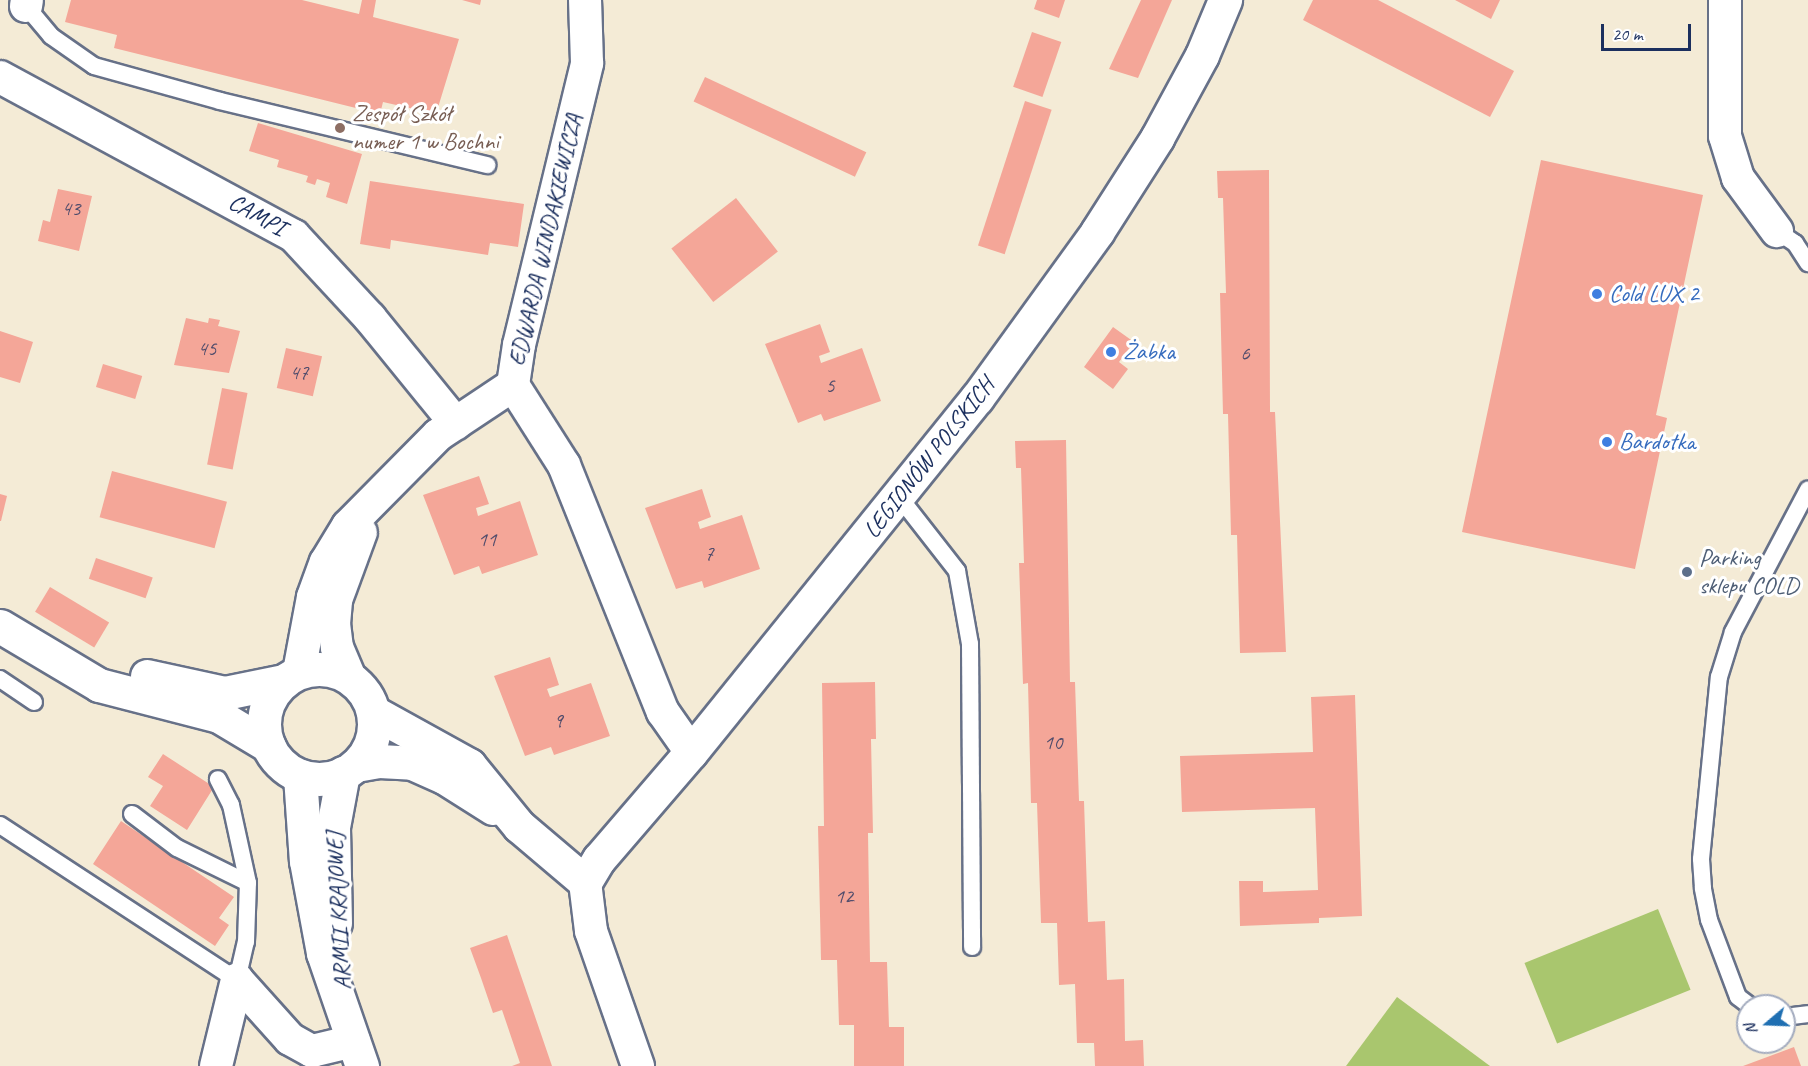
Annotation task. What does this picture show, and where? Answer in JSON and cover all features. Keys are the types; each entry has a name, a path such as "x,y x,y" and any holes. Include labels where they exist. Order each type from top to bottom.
{"street":[{"name":"EDWARDA WINDAKIEWICZA","path":"291,677 309,611 326,562 348,526 382,489 438,435 513,385 519,345 587,63 585,0"},
{"name":"LEGIONÓW POLSKICH","path":"585,882 599,859 692,752 900,498 1103,223 1168,118 1203,55 1225,0"},
{"path":"1725,0 1725,136 1738,178 1777,231"},
{"name":"CAMPI","path":"0,77 294,236 370,318 456,424"},
{"path":"513,385 564,465 663,712 692,752"},
{"name":"EDWARDA WINDAKIEWICZA","path":"350,678 337,648 336,600 359,536 382,489"},
{"path":"0,626 99,685 219,716 269,746"},
{"path":"43,650 225,693 291,677 316,668 350,678 360,687 373,712 371,741 349,769"},
{"path":"291,677 267,704 265,733 276,759 300,776 329,778 349,769 379,761 412,763 444,777 519,826 585,882 591,931 638,1066"},
{"path":"373,712 469,765 519,826"},
{"name":"ARMII KRAJOWEJ","path":"349,769 333,827 331,862 338,969 354,1040"},
{"name":"ARMII KRAJOWEJ","path":"300,776 306,861 323,953 354,1040"},
{"path":"237,980 290,1039 312,1051 354,1040"},
{"path":"216,1066 237,980"}],"lane":[{"path":"27,3 51,36 94,66 487,165"},
{"path":"1777,231 1795,243 1808,263"},
{"path":"1737,994 1709,920 1701,859 1719,677 1733,632 1808,490"},
{"path":"900,498 957,571 970,644 972,947"},
{"path":"0,679 34,702"},
{"path":"0,825 237,980 246,942 248,883 231,805 218,779"},
{"path":"132,814 177,848 248,883"}],"green space":[{"path":"1658,909 1691,990 1557,1044 1524,963"},
{"path":"1397,997 1490,1066 1346,1066"}],"building":[{"path":"71,0 302,0 359,14 362,0 376,0 373,17 459,39 436,114 383,102 380,114 114,48 117,35 65,22"},
{"path":"462,0 481,0 480,5"},
{"path":"1037,0 1065,0 1059,18 1034,9"},
{"path":"1141,0 1172,0 1138,78 1109,69"},
{"path":"1313,0 1378,0 1514,71 1490,117 1303,20"},
{"path":"1455,0 1500,0 1491,19"},
{"path":"1032,32 1061,42 1042,97 1013,87"},
{"path":"705,77 866,152 855,177 694,101"},
{"path":"1025,101 1052,110 1005,254 978,246"},
{"path":"258,123 362,154 347,204 326,197 330,183 317,179 315,185 306,182 308,176 277,167 279,160 249,151"},
{"name":"Cold LUX 2","path":"1541,160 1703,195 1656,415 1667,418 1635,569 1462,532"},
{"path":"1269,170 1270,412 1275,412 1286,652 1240,653 1237,535 1231,535 1228,414 1223,414 1220,293 1226,293 1223,198 1218,198 1217,171"},
{"path":"370,181 524,204 518,247 490,243 488,255 391,240 390,249 360,244"},
{"path":"58,189 92,196 79,251 38,241 43,220 50,222"},
{"path":"736,198 778,252 713,302 671,248"},
{"path":"186,318 208,323 209,318 220,320 218,326 240,331 229,373 174,365"},
{"path":"820,324 830,352 819,356 821,363 862,348 881,401 824,421 821,414 798,423 765,344"},
{"name":"Żabka","path":"1113,327 1134,342 1119,362 1128,369 1113,389 1084,367"},
{"path":"0,331 33,342 20,383 0,377"},
{"path":"286,348 322,356 313,396 277,388"},
{"path":"103,364 142,376 135,399 96,387"},
{"path":"222,388 248,393 233,470 207,465"},
{"path":"1066,440 1070,682 1075,682 1079,801 1084,801 1088,922 1105,921 1107,980 1124,979 1125,1041 1143,1040 1144,1066 1095,1066 1094,1043 1077,1043 1075,984 1059,985 1057,923 1041,923 1037,803 1031,803 1028,683 1023,684 1019,563 1024,563 1021,468 1016,468 1015,441"},
{"path":"112,471 227,502 215,548 100,517"},
{"path":"479,476 489,504 476,508 478,516 520,501 538,555 482,574 479,566 454,575 423,495"},
{"path":"702,489 711,517 698,522 700,529 742,515 760,569 704,588 702,581 676,589 645,508"},
{"path":"0,494 7,496 1,521 0,521"},
{"path":"96,558 153,578 146,598 89,579"},
{"path":"50,587 109,623 94,647 35,612"},
{"path":"550,657 559,685 547,689 550,697 591,683 610,736 554,755 551,747 525,756 494,676"},
{"path":"875,682 876,739 871,739 873,833 868,833 870,962 887,962 889,1027 904,1027 904,1066 854,1066 854,1025 839,1025 837,960 821,960 818,826 824,826 822,683"},
{"path":"1355,695 1362,916 1319,918 1319,923 1240,926 1239,881 1263,881 1263,892 1318,890 1315,808 1182,812 1180,756 1313,752 1311,697"},
{"path":"163,754 214,787 187,830 150,806 163,786 148,777"},
{"path":"121,821 234,897 219,918 229,925 215,946 93,864"},
{"path":"507,935 552,1066 512,1066 520,1063 502,1010 493,1013 470,948"},
{"path":"1796,1052 1801,1066 1743,1066 1775,1054"}],"place":[{"name":"Zespół Szkół numer 1 w Bochni","path":"340,128"},
{"name":"Cold LUX 2","path":"1597,294"},
{"name":"Żabka","path":"1111,352"},
{"name":"Bardotka","path":"1607,442"},
{"name":"Parking sklepu COLD","path":"1687,572"}]}
